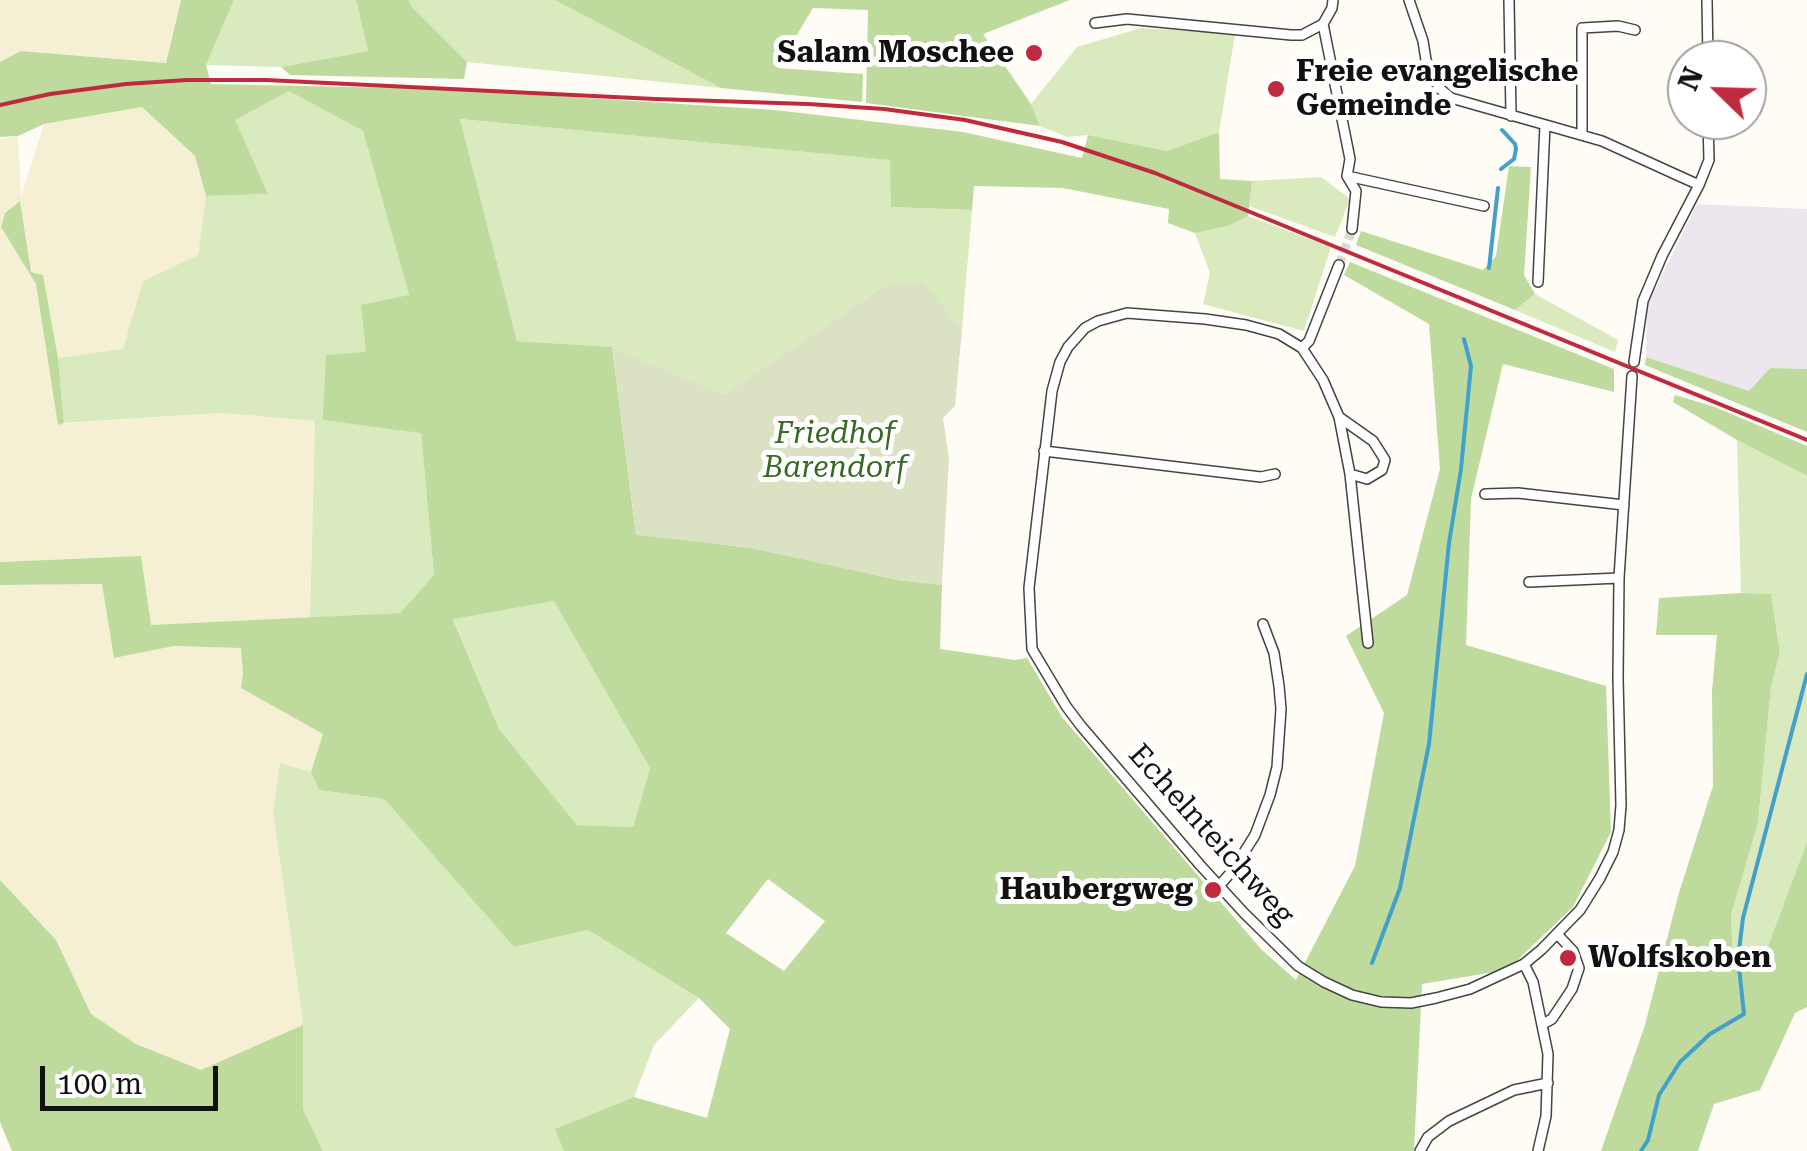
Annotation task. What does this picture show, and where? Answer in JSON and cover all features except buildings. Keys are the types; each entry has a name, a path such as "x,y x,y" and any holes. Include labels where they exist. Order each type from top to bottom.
{"street":[{"path":"1095,23 1127,19 1302,35 1322,24 1333,0"},
{"path":"1409,0 1426,60 1439,88 1450,98 1582,134 1699,185"},
{"path":"1509,0 1511,116"},
{"path":"1708,0 1708,40"},
{"path":"1322,24 1350,159 1347,176 1356,191 1352,229"},
{"path":"1582,134 1582,28 1618,26 1635,30"},
{"path":"1538,282 1545,125"},
{"path":"1634,362 1643,301 1699,185 1709,160 1708,140"},
{"path":"1347,176 1484,206"},
{"path":"1338,264 1309,341 1302,348 1324,380 1339,417 1350,474 1368,643"},
{"name":"Echelnteichweg","path":"1302,348 1279,334 1246,325 1126,314 1098,321 1068,346 1052,391 1044,451 1029,588 1032,649 1082,726 1218,886 1298,966 1352,996 1381,1002 1411,1003 1470,989 1524,964 1580,910 1613,852 1621,805 1619,578 1632,376"},
{"path":"1339,417 1374,441 1384,460 1382,470 1367,479 1350,474"},
{"path":"1044,451 1261,476 1275,474"},
{"path":"1485,494 1518,493 1624,505"},
{"path":"1530,582 1619,578"},
{"path":"1218,886 1255,835 1277,767 1279,686 1274,653 1263,624"},
{"path":"1543,1024 1552,1019 1572,988 1579,968 1573,951 1557,934"},
{"path":"1524,964 1532,982 1548,1054 1546,1116 1538,1151"},
{"path":"1420,1151 1438,1128 1449,1121 1514,1090 1548,1083"}],"shaded area":[{"path":"0,0 181,0 166,63 22,51 0,62"},
{"path":"142,107 195,156 206,196 198,255 143,281 124,349 58,358 43,275 31,272 20,201 5,213 1,227 36,284 58,424 220,413 315,421 310,618 150,625 141,556 0,562 0,140 18,136 21,197 44,124"},
{"path":"1697,204 1807,209 1807,369 1770,368 1749,391 1646,357 1647,306"},
{"path":"102,584 115,658 174,646 242,648 242,688 323,734 311,772 280,763 273,811 303,1025 201,1071 136,1044 91,1014 56,940 0,880 0,585"}],"green space":[{"path":"181,0 234,0 206,65 211,84 446,89 775,110 963,132 1082,158 1088,135 1167,151 1219,132 1220,179 1252,181 1248,216 1228,226 1195,233 1168,223 1169,209 1063,188 974,186 972,210 891,207 890,160 460,119 517,341 612,347 636,534 760,549 898,580 942,585 940,649 1015,660 1027,658 1062,717 1261,949 1296,980 1355,866 1384,713 1346,636 1407,595 1440,469 1429,324 1344,275 1350,262 1614,369 1614,392 1503,364 1471,499 1466,645 1606,686 1611,832 1573,907 1507,970 1422,984 1414,1151 564,1151 555,1129 634,1097 707,1118 730,1029 699,998 588,930 514,947 384,799 319,790 311,772 323,734 241,688 241,648 174,646 114,658 102,584 0,585 0,562 141,556 151,625 400,613 434,575 421,433 323,420 326,355 366,352 361,305 409,295 363,131 289,91 235,120 268,194 206,196 195,156 142,107 44,124 18,136 0,137 0,62 21,51 166,63","holes":["554,601 650,768 633,827 577,825 499,729 453,619","768,879 825,921 784,971 726,933"]},
{"path":"234,0 356,0 368,51 281,67 206,65"},
{"path":"356,0 409,0 467,62 464,79 290,75 281,67 368,51"},
{"path":"409,0 555,0 721,88 467,62"},
{"path":"555,0 1070,0 983,34 1031,104 1040,126 866,103 868,10 813,8 777,68 863,74 862,102 721,88"},
{"path":"1141,28 1235,34 1219,132 1167,151 1088,135 1067,137 1040,126 1031,104 1077,47"},
{"path":"289,91 363,131 409,295 323,420 421,432 434,575 400,613 310,618 315,421 220,413 64,423 58,358 123,349 143,281 198,255 206,196 268,194 234,120"},
{"path":"460,119 891,160 891,207 972,210 962,329 923,283 887,284 724,394 612,347 517,341"},
{"path":"1509,166 1531,167 1524,275 1535,294 1515,310 1356,245 1361,231 1483,270 1496,256"},
{"path":"1321,177 1350,199 1335,237 1249,206 1252,181"},
{"path":"20,201 31,272 43,275 58,358 64,423 58,425 36,284 1,227 5,213"},
{"path":"1248,216 1331,247 1304,331 1203,304 1210,273 1195,233 1228,226"},
{"name":"Friedhof Barendorf","path":"923,282 962,329 955,406 943,418 949,459 942,585 898,580 745,547 636,535 612,347 724,394 887,284"},
{"path":"1535,294 1618,340 1615,352 1515,310"},
{"path":"1646,357 1749,391 1770,368 1807,369 1807,432 1645,365"},
{"path":"1675,395 1715,407 1807,446 1807,476 1673,402"},
{"path":"1737,440 1807,476 1807,842 1768,946 1750,964 1733,955 1731,915 1758,823 1771,687 1780,653 1771,594 1741,593"},
{"path":"1771,594 1780,653 1771,687 1758,823 1731,915 1733,955 1750,964 1768,946 1807,842 1807,1007 1795,1013 1760,1090 1714,1104 1698,1151 1601,1151 1645,1025 1678,896 1713,786 1712,691 1717,635 1656,635 1659,598"},
{"path":"555,601 650,768 633,827 577,825 499,729 453,618"},
{"path":"280,763 311,772 319,790 384,799 514,947 588,930 699,998 654,1045 634,1097 556,1129 564,1151 323,1151 303,1109 303,1024 273,811"},
{"path":"0,880 56,940 91,1014 136,1044 201,1070 303,1025 303,1109 323,1151 12,1151 0,1122"}],"waterway":[{"path":"1501,169 1514,159 1516,149 1502,130"},
{"path":"1489,268 1498,188"},
{"path":"1372,963 1400,888 1429,744 1471,366 1464,339"},
{"path":"1641,1151 1648,1140 1659,1095 1680,1062 1710,1034 1744,1014 1738,958 1743,918 1807,674"}],"tunnel":[{"path":"1339,265 1352,229"}],"railway":[{"path":"0,105 126,84 266,80 808,104 965,120 1062,142 1155,173 1807,440"}],"place":[{"name":"Salam Moschee","path":"1034,53"},
{"name":"Freie evangelische Gemeinde","path":"1276,89"},
{"name":"Haubergweg","path":"1213,890"},
{"name":"Wolfskoben","path":"1568,958"}]}
